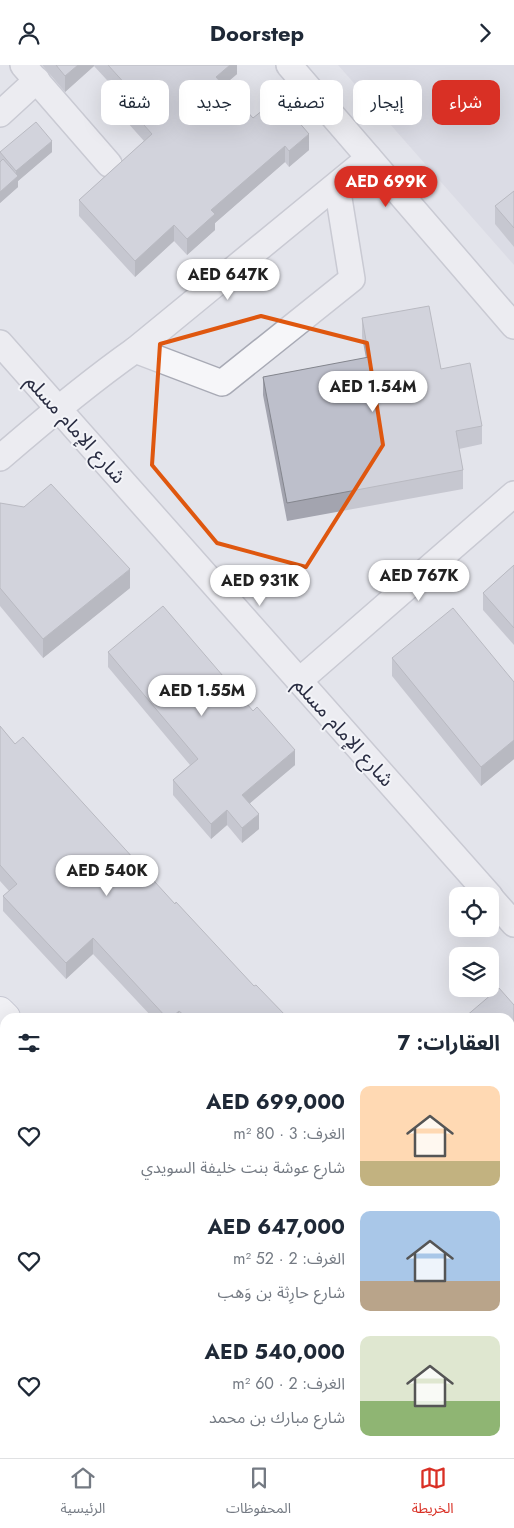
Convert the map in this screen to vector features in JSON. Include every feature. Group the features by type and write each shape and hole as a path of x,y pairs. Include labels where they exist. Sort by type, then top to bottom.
{"street":[{"path":"289,65 514,326"},
{"path":"0,114 30,73 109,164"},
{"path":"0,458 58,409 109,368 135,350 370,158"},
{"path":"135,350 222,383 352,279 337,186"},
{"name":"شارع الإمام مسلم","path":"0,343 482,887"},
{"path":"299,681 514,494"},
{"name":"شارع الإمام مسلم","path":"499,906 514,924"}],"highlighted area":[{"path":"261,316 367,343 383,445 306,567 217,543 152,465 160,344"}],"shaded area":[{"path":"338,65 514,65 514,265 391,125 422,125 422,80 353,80 353,82"}],"building":[{"path":"56,65 78,65 65,76"},
{"path":"108,65 230,65 216,77 219,80 179,80 179,125 250,125 250,115 253,118 260,112 260,125 301,125 309,134 289,151 285,146 211,210 215,214 187,239 174,225 135,261 79,200 152,134 144,125 169,125 169,80 122,80"},
{"path":"36,122 52,141 16,171 0,152"},
{"path":"3,159 18,176 0,192 0,162"},
{"path":"514,191 514,228 495,206"},
{"path":"429,306 441,369 470,363 482,426 456,431 463,470 287,503 263,377 369,357 362,318"},
{"path":"51,484 130,569 43,639 0,588 0,503 24,507"},
{"path":"514,565 514,628 483,593"},
{"path":"163,606 253,711 257,707 295,750 242,795 259,814 242,828 227,810 211,824 173,780 198,759 108,652"},
{"path":"453,608 514,682 514,740 481,767 392,658"},
{"path":"0,726 15,744 23,737 175,904 176,902 254,986 256,985 283,1013 181,1013 179,1011 177,1013 162,1013 93,938 66,963 3,896 17,884 0,865"},
{"path":"499,988 514,1005 514,1013 470,1013 488,997 499,997"}]}
